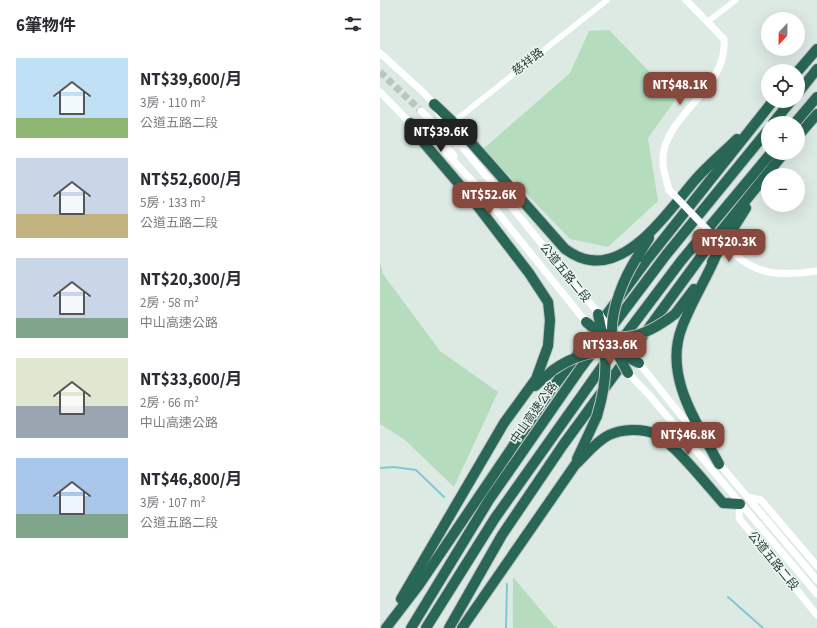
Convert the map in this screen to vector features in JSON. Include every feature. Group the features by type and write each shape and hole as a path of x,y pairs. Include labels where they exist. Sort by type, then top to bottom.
{"highway":[{"path":"804,64 817,49"},
{"path":"805,84 817,69"},
{"path":"802,116 817,97"},
{"path":"434,104 559,243 576,256 590,260 606,260 622,255 640,241 698,177 762,114"},
{"path":"385,628 419,585 551,390 646,261 767,108"},
{"path":"779,116 785,108"},
{"path":"805,128 817,114"},
{"path":"385,628 504,423 536,379 548,346 550,320 548,302 529,273 476,204 424,143 410,123"},
{"name":"中山高速公路","path":"411,628 489,500 580,369 666,255 761,139"},
{"path":"426,628 495,518 582,394 681,261 764,160"},
{"path":"449,628 502,535 536,483 704,251 779,160"},
{"path":"504,423 535,386 566,361 582,356 610,342 658,328 675,314 715,258 761,187"},
{"path":"575,465 597,416 606,379 610,342 618,298 628,272 658,222"},
{"path":"715,258 682,328 678,342 676,359 679,378 686,403 719,464"},
{"path":"598,314 610,342 628,373"},
{"path":"586,322 639,364"},
{"path":"462,628 575,465 594,445 610,435 624,431 640,431 654,434 668,443 723,503 744,500"}],"street":[{"name":"慈祥路","path":"451,123 607,0"},
{"path":"686,0 724,39 725,52 715,76 674,129 664,150 663,167 669,190 736,256 756,268 780,274 817,271"},
{"path":"707,22 736,0"},
{"name":"公道五路二段","path":"380,53 434,104 446,127 598,314"},
{"name":"公道五路二段","path":"380,92 410,123 432,137 475,184 586,322"},
{"path":"475,184 421,111 487,177"},
{"name":"公道五路二段","path":"610,342 639,364 659,386 719,464 744,500 817,594"},
{"name":"公道五路二段","path":"628,373 817,580"},
{"name":"公道五路二段","path":"744,500 761,500 817,566"},
{"name":"公道五路二段","path":"744,500 738,518 817,615"}],"green space":[{"path":"609,30 676,99 648,138 658,201 608,247 570,239 483,149 570,73 589,31"},
{"path":"380,262 383,274 440,351 498,392 454,487 405,440 380,424"},
{"path":"513,577 554,626 558,628 513,628"}],"waterway":[{"path":"380,468 394,467 416,470 444,497"},
{"path":"506,628 507,584"},
{"path":"728,597 763,628"}],"tunnel":[{"path":"380,72 421,111"}]}
